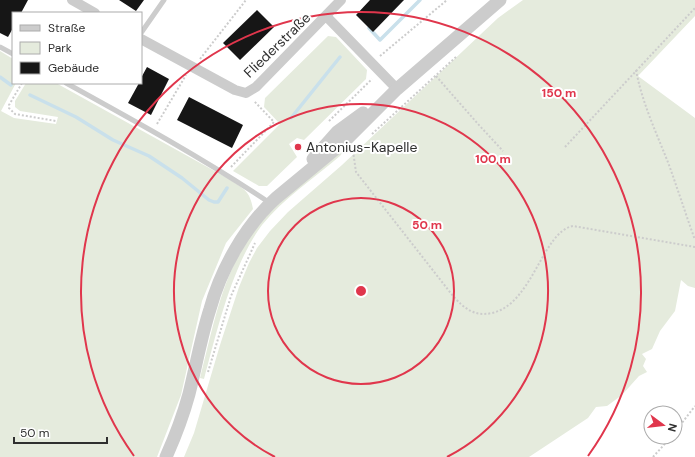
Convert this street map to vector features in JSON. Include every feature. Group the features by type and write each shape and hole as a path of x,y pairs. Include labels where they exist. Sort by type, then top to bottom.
{"street":[{"path":"72,0 92,12"},
{"name":"Fliederstraße","path":"246,93 256,87 342,0"},
{"path":"166,457 188,397 215,292 235,250 244,236 273,200 345,141 397,89 500,0"},
{"name":"Fliederstraße","path":"326,16 397,89"},
{"path":"142,40 235,90 246,93"}],"lane":[{"path":"142,32 164,0"},
{"path":"0,47 12,53"},
{"path":"68,84 273,200"}],"path":[{"path":"152,131 193,68 246,0"},
{"path":"372,63 447,0"},
{"path":"565,147 695,8"},
{"path":"636,70 638,82 659,143 695,240"},
{"path":"328,122 380,71"},
{"path":"371,135 436,76 503,151"},
{"path":"21,84 9,105 9,108 15,114 56,121"},
{"path":"226,174 274,122 246,93"},
{"path":"347,156 353,151 356,172 453,296 465,309 479,314 500,312 511,304 523,291 550,246 566,228 573,226 695,246"},
{"path":"208,374 231,296 256,242"},
{"path":"683,422 695,406"},
{"path":"653,457 664,445"}],"green space":[{"path":"523,0 695,0 695,16 638,76 695,118 695,288 688,286 681,280 675,311 660,331 652,349 642,354 646,359 643,366 647,372 639,376 622,395 607,406 596,407 588,418 529,457 184,457 194,433 239,287 257,248 270,231 288,212 342,165 498,18"},
{"path":"328,36 336,37 367,70 366,79 304,140 297,138 289,144 297,157 267,186 259,186 233,171 280,124 264,107 265,98"},
{"path":"0,51 12,58 12,84 15,84 1,111 14,118 56,124 58,117 20,111 15,107 15,101 25,84 58,84 229,179 246,191 252,203 253,209 226,243 202,301 181,395 157,457 0,457"},
{"path":"346,148 340,156 279,206 262,225 251,241 242,259 227,299 204,379 200,378 214,321 226,283 243,247 264,219 286,197"}],"building":[{"path":"0,0 28,0 22,12 12,12 12,30 8,37 0,33"},
{"path":"119,0 144,0 136,11"},
{"path":"370,0 404,0 373,32 356,15"},
{"path":"257,10 274,27 240,60 223,43"},
{"path":"147,67 169,79 151,115 128,103 138,84 142,84 142,76"},
{"path":"189,97 243,125 232,148 177,120"}],"waterway":[{"path":"369,28 380,40 420,0"},
{"path":"291,118 340,57"},
{"path":"0,77 11,85"},
{"path":"30,95 76,117 113,140 149,156 182,178 209,200 218,202 227,188"}],"place":[{"name":"Antonius-Kapelle","path":"298,147"}]}
